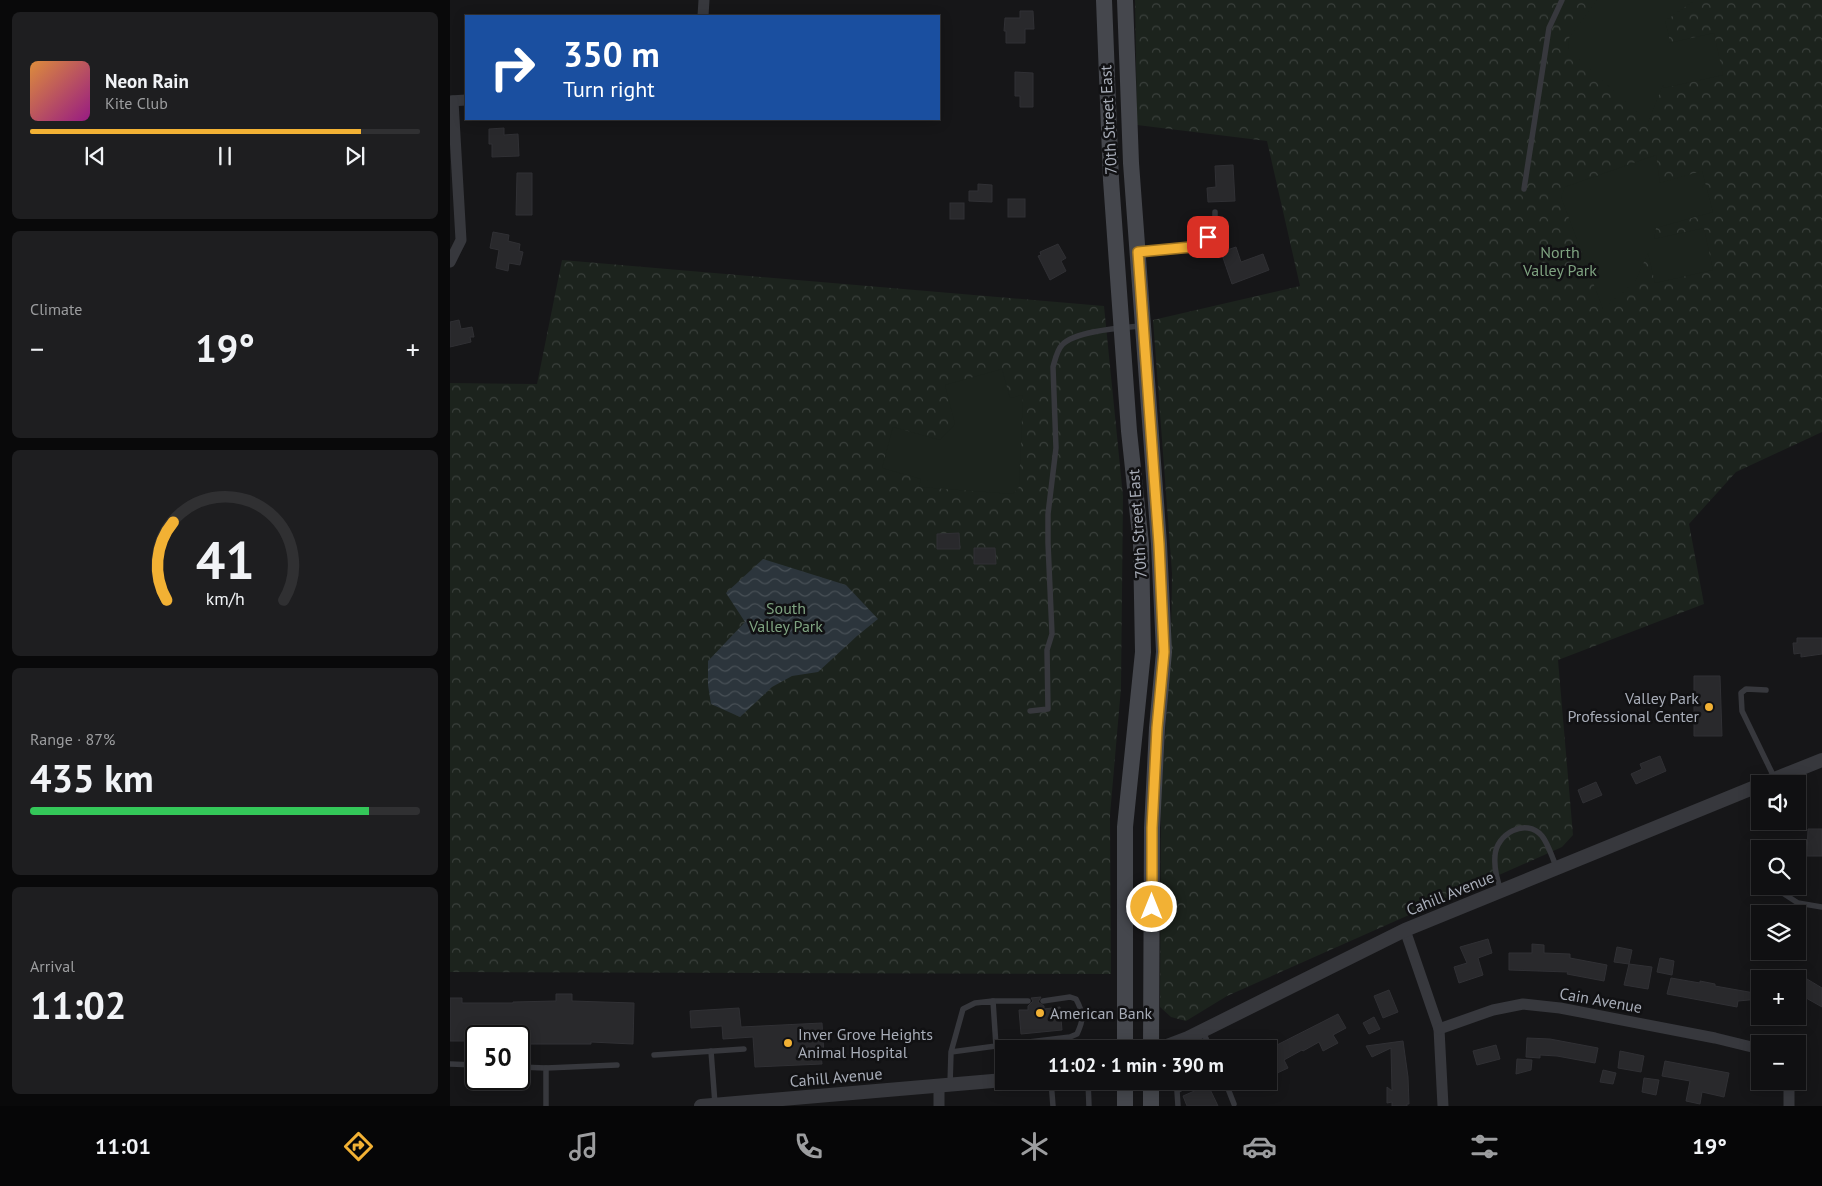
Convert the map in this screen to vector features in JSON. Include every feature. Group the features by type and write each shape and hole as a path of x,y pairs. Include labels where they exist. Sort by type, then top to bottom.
{"main road":[{"name":"70th Street East","path":"1104,0 1111,180 1129,431 1141,544 1143,652 1125,827 1125,1040"},
{"name":"70th Street East","path":"1125,0 1131,163 1159,544 1164,652 1157,728 1152,828 1151,1040"},
{"path":"1125,1090 1125,1106"},
{"path":"1151,1090 1151,1106"}],"street":[{"path":"703,15 704,0"},
{"path":"450,262 461,240 452,100 465,100"},
{"name":"Cahill Avenue","path":"1784,775 1822,760"},
{"name":"Cahill Avenue","path":"1180,1040 1405,930 1751,788"},
{"path":"1405,930 1439,1030 1443,1106"},
{"name":"Cain Avenue","path":"1439,1030 1493,1010 1524,1004 1560,1008 1751,1047"},
{"name":"Cahill Avenue","path":"708,1105 995,1081"},
{"path":"938,1106 944,1086"},
{"path":"1789,1090 1789,1106"}],"lane":[{"path":"1524,189 1549,28 1562,0"},
{"path":"1138,252 1202,246 1215,228 1215,212"},
{"path":"1030,711 1048,708 1047,650 1052,634 1048,514 1056,448 1054,367 1060,346 1068,340 1089,333 1143,326"},
{"path":"1764,775 1742,711 1741,693 1746,689 1766,690"},
{"path":"1501,891 1496,878 1494,856 1497,846 1504,836 1514,830 1524,827 1534,830 1542,837 1557,868"},
{"path":"1786,895 1798,903 1822,907"},
{"path":"1043,1001 1070,997 1076,999 1082,1010 1082,1023 1077,1034 1070,1037 1045,1040"},
{"path":"993,1001 996,1040"},
{"path":"944,1086 963,1009 975,1003 1028,1001"},
{"path":"1202,1030 1207,1040"},
{"path":"951,1052 995,1046"},
{"path":"654,1055 744,1049"},
{"path":"708,1105 711,1051"},
{"path":"450,1064 465,1065"},
{"path":"530,1067 618,1065"},
{"path":"546,1068 546,1106"},
{"path":"1052,1090 1053,1106"},
{"path":"1088,1090 1089,1106"},
{"path":"1178,1106 1177,1091 1179,1090"},
{"path":"1229,1090 1234,1104"}],"green space":[{"name":"North Valley Park","path":"1135,0 1822,0 1822,432 1736,472 1689,524 1704,604 1558,660 1573,835 1562,847 1227,996 1186,1021 1171,1017 1160,1007 1161,798 1171,641 1172,573 1153,320 1300,286 1267,141 1137,125"},
{"path":"1597,0 1695,0 1665,21 1669,43 1714,33 1723,75 1664,88 1663,85 1648,122 1568,49 1569,38"},
{"path":"1656,155 1660,183 1702,171 1713,212 1656,228 1654,239 1704,228 1713,270 1655,283 1648,253 1635,282 1603,309 1561,197 1565,187"},
{"name":"South Valley Park","path":"562,260 1104,306 1123,496 1121,688 1110,815 1111,974 450,972 450,383 537,384"},
{"path":"1002,369 1010,398 1023,395 1019,487 1013,494 919,487 921,479 882,468 893,427 940,440 955,424 945,385"}],"water":[{"path":"763,559 846,585 878,619 818,672 792,676 772,687 740,717 711,704 708,685 708,661 745,622 726,593"}],"building":[{"path":"1020,11 1033,11 1034,29 1025,29 1025,43 1006,43 1006,31 1004,31 1005,18 1020,18"},
{"path":"1015,72 1033,73 1033,107 1020,107 1020,96 1015,96"},
{"path":"504,128 504,135 518,134 519,156 492,157 492,144 489,144 489,129"},
{"path":"1233,165 1235,201 1208,202 1207,188 1216,187 1215,166"},
{"path":"517,173 532,173 532,215 516,215"},
{"path":"978,184 992,185 992,202 969,201 969,191 978,191"},
{"path":"1008,199 1025,199 1025,217 1008,217"},
{"path":"950,203 964,203 964,219 950,219"},
{"path":"493,232 509,235 508,241 520,244 519,251 523,252 520,265 509,263 508,271 496,268 499,250 490,248"},
{"path":"1058,244 1066,258 1061,261 1066,271 1050,280 1038,256 1041,255 1040,252"},
{"path":"1236,247 1241,262 1263,254 1269,270 1232,284 1221,252"},
{"path":"459,320 461,329 472,327 474,337 470,337 471,342 450,347 450,322"},
{"path":"959,533 960,549 937,549 937,534"},
{"path":"974,548 995,548 996,564 974,564"},
{"path":"1797,638 1822,638 1822,654 1801,657 1801,653 1794,654 1793,643 1797,643"},
{"name":"Valley Park Professional Center","path":"1694,676 1720,676 1722,736 1694,736"},
{"path":"1660,756 1666,771 1636,784 1631,774 1642,769 1640,764"},
{"path":"1596,782 1602,795 1583,803 1578,790"},
{"path":"1808,829 1822,829 1822,856 1807,856"},
{"path":"1488,939 1492,953 1478,958 1483,975 1459,983 1454,967 1467,963 1460,947"},
{"path":"1532,944 1544,945 1544,953 1570,954 1570,958 1607,965 1604,981 1567,974 1568,972 1509,970 1509,953 1532,953"},
{"path":"1617,947 1632,950 1629,964 1614,962"},
{"path":"1660,958 1674,961 1672,975 1657,972"},
{"path":"1629,964 1652,967 1648,989 1624,985"},
{"path":"1671,978 1700,983 1700,981 1715,984 1715,986 1751,992 1751,1000 1738,1001 1737,1007 1667,994"},
{"path":"1807,979 1822,988 1822,1007 1806,998"},
{"path":"1389,990 1398,1012 1383,1018 1374,996"},
{"path":"556,994 572,994 572,1001 634,1003 633,1044 591,1042 591,1044 530,1044 530,1025 465,1025 465,1041 450,1041 450,998 462,998 462,1003 556,1001"},
{"name":"American Bank","path":"1041,997 1038,1002 1044,1006 1044,1009 1060,1007 1062,1030 1021,1034 1019,1010 1028,1010 1028,1006 1033,1001 1031,998"},
{"name":"Inver Grove Heights Animal Hospital","path":"739,1008 741,1027 822,1023 824,1055 821,1055 822,1064 755,1067 753,1037 723,1039 722,1026 691,1028 690,1011"},
{"path":"1338,1014 1346,1028 1333,1035 1338,1043 1323,1051 1319,1042 1302,1050 1284,1060 1288,1068 1277,1073 1277,1045"},
{"path":"1374,1017 1380,1029 1369,1034 1363,1023"},
{"path":"1527,1038 1550,1039 1598,1048 1595,1063 1557,1056 1540,1055 1540,1058 1526,1057"},
{"path":"1403,1041 1408,1077 1409,1104 1407,1106 1392,1106 1392,1102 1387,1103 1387,1087 1392,1091 1391,1048 1372,1057 1366,1046"},
{"path":"1496,1045 1500,1059 1477,1065 1473,1051"},
{"path":"1620,1051 1644,1056 1641,1072 1618,1068"},
{"path":"1517,1059 1532,1060 1531,1070 1516,1074"},
{"path":"1665,1061 1729,1073 1724,1097 1702,1092 1700,1104 1686,1101 1690,1081 1662,1076"},
{"path":"1603,1070 1616,1073 1613,1084 1600,1082"},
{"path":"1644,1078 1659,1080 1656,1095 1642,1092"},
{"path":"1197,1090 1210,1090 1218,1106 1187,1106 1183,1096"}],"place":[{"name":"Valley Park Professional Center","path":"1709,707"},
{"name":"American Bank","path":"1040,1013"},
{"name":"Inver Grove Heights Animal Hospital","path":"788,1043"}],"route":[{"path":"1152,907 1152,828 1157,728 1164,652 1159,544 1138,252 1202,246 1208,237"}]}
